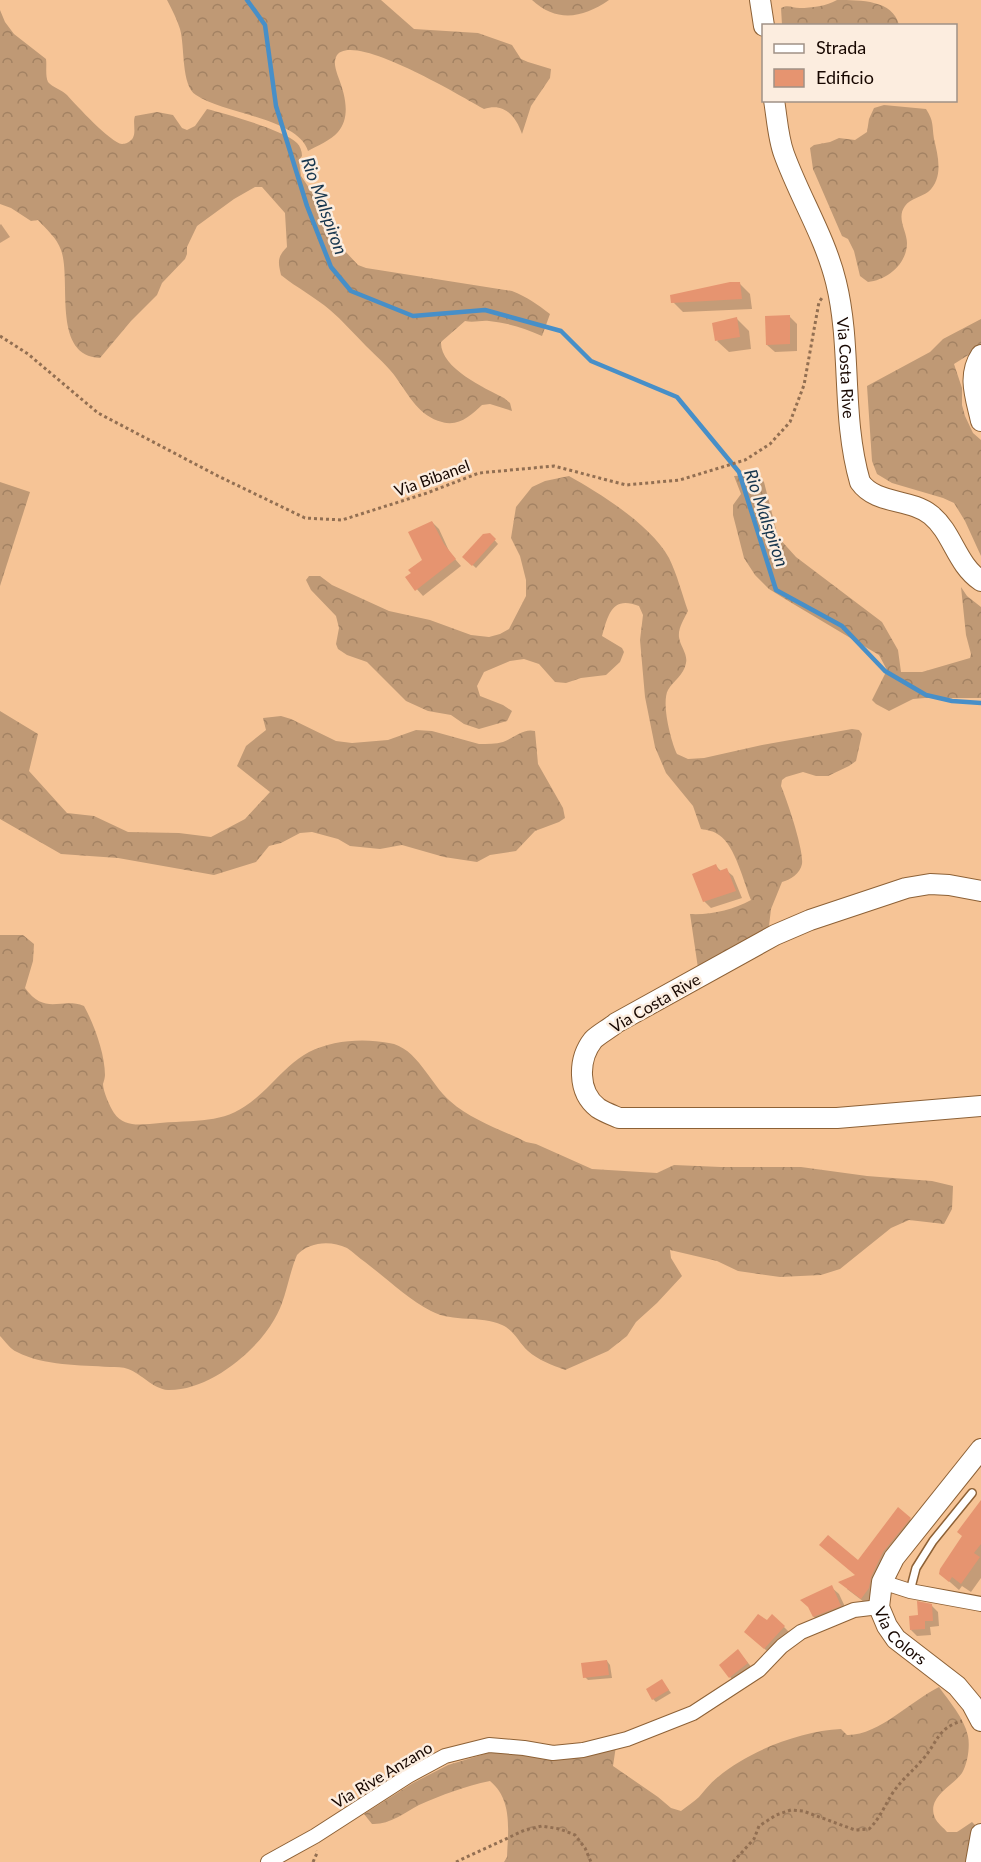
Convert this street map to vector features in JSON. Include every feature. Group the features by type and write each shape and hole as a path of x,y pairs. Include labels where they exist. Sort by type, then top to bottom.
{"street":[{"path":"760,0 764,24"},
{"name":"Via Costa Rive","path":"774,102 784,153 824,243 836,280 844,324 847,404 860,482 866,490 875,495 920,508 929,514 943,526 964,566 981,581"},
{"path":"981,355 976,362 972,383 981,421"},
{"name":"Via Costa Rive","path":"981,891 930,884 906,888 810,920 776,934 609,1029 594,1040 584,1056 581,1075 585,1090 597,1108 619,1118 837,1118 981,1106"},
{"name":"Via Colors","path":"979,1717 972,1704 957,1686 896,1639 887,1626 879,1607 882,1582 894,1558 981,1449"},
{"path":"882,1582 910,1591 981,1604"},
{"name":"Via Rive Anzano","path":"268,1862 315,1836 408,1776 446,1756 469,1749 499,1745 553,1753 583,1750 627,1738 693,1713 759,1670 782,1646 801,1632 854,1610 879,1607"},
{"path":"976,1862 981,1834"}],"lane":[{"path":"910,1591 916,1568 933,1541 972,1493"}],"path":[{"name":"Via Bibanel","path":"0,336 28,354 98,413 218,476 305,518 342,520 427,493 479,473 554,466 626,485 680,480 739,462 770,444 790,423 804,385 819,302 836,280"},
{"path":"733,1862 754,1839 759,1826 776,1815 791,1810 803,1811 855,1830 869,1829 880,1818 891,1795 904,1777 924,1759 939,1735 951,1724 979,1717"},
{"path":"456,1862 525,1830 542,1826 560,1829 575,1835 585,1848 591,1862"}],"green space":[{"path":"167,0 381,0 414,29 478,33 512,45 521,59 551,69 550,78 531,106 522,134 513,116 503,109 491,107 484,109 408,68 362,51 345,50 336,57 335,63 345,99 346,113 342,126 335,135 308,151 301,140 290,131 208,102 191,90 186,75 182,36"},
{"path":"532,0 609,0 590,11 560,15 541,7"},
{"path":"837,0 875,3 890,11 899,24 782,24 781,8 783,7 800,8 829,4"},
{"path":"0,10 14,34 46,59 48,82 67,95 94,123 117,142 125,144 132,139 135,116 157,112 173,115 182,128 187,130 195,126 207,109 268,128 290,138 299,146 302,154 299,160 301,176 324,210 344,250 358,265 512,291 532,301 550,314 542,336 503,323 465,321 441,342 443,351 455,369 475,383 504,398 510,403 512,411 490,404 482,405 464,419 448,423 434,419 421,411 390,370 339,319 324,305 281,275 279,260 287,247 285,213 262,187 255,187 234,199 197,226 187,247 185,259 162,283 157,295 131,321 100,358 85,354 75,344 69,331 64,263 59,246 38,220 31,221 0,204"},
{"path":"884,105 926,109 932,124 938,174 928,192 905,206 902,215 907,238 904,258 889,274 868,282 860,276 854,251 848,239 842,236 813,169 810,148 839,138 855,140 867,132 874,108"},
{"path":"981,319 981,347 954,364 962,388 962,405 965,416 973,433 981,440 981,556 954,503 892,483 877,474 872,461 867,386 930,352 943,339"},
{"path":"751,475 764,482 778,537 796,557 882,622 898,650 901,672 922,672 970,658 961,587 967,596 981,607 981,698 913,699 889,711 876,704 872,700 887,670 879,655 769,589 755,575 744,558 733,515 733,505 741,494 734,476"},
{"path":"569,476 610,501 638,522 669,558 688,611 679,634 686,663 666,696 668,722 677,754 688,759 704,758 852,729 859,730 862,734 856,761 849,766 828,776 816,776 803,772 782,780 781,786 791,813 802,857 801,868 794,876 782,882 771,909 769,926 766,929 698,968 690,914 722,911 751,900 730,847 717,834 701,829 693,806 666,773 655,747 645,697 640,640 643,615 639,606 623,603 617,605 609,614 602,636 622,648 624,652 620,662 606,675 581,678 566,683 555,682 539,664 524,659 510,661 484,672 477,686 480,696 512,711 507,721 479,729 464,724 451,715 428,711 406,701 367,662 338,649 336,644 339,628 336,616 311,590 306,580 309,576 320,576 332,585 389,611 430,620 471,635 489,637 500,634 509,629 526,596 526,580 520,556 511,538 516,507 532,487 545,481"},
{"path":"0,482 30,492 0,586"},
{"path":"0,711 38,734 29,771 67,813 94,816 128,832 179,833 211,837 245,819 270,792 237,766 246,746 266,730 263,718 281,716 336,741 352,743 388,740 416,730 432,731 479,744 491,744 503,742 526,731 535,731 538,764 563,808 565,818 535,831 516,851 490,855 477,862 444,857 402,845 380,849 350,846 338,839 312,832 300,833 281,843 269,846 256,862 214,875 118,858 61,854 0,819"},
{"path":"0,935 23,935 34,944 33,961 25,988 32,996 46,1004 68,1003 84,1006 101,1049 105,1067 103,1087 107,1099 118,1118 129,1123 148,1124 208,1120 220,1117 244,1107 294,1062 309,1052 338,1043 359,1040 379,1041 408,1051 443,1094 467,1114 526,1142 536,1144 592,1169 657,1173 674,1165 801,1167 867,1176 932,1181 953,1186 952,1209 944,1224 909,1220 891,1228 840,1269 821,1275 780,1277 738,1271 717,1261 670,1250 671,1258 682,1276 636,1322 627,1336 608,1351 565,1370 532,1354 510,1330 502,1325 485,1320 449,1317 431,1311 347,1248 327,1243 307,1247 297,1255 278,1313 266,1333 229,1368 199,1384 183,1389 168,1390 157,1387 133,1371 124,1368 62,1364 28,1357 14,1351 0,1336"},
{"path":"939,1687 963,1723 968,1736 969,1749 962,1773 937,1798 933,1811 936,1820 947,1832 957,1832 972,1822 975,1825 975,1844 971,1862 504,1862 507,1857 508,1816 502,1797 490,1781 436,1798 384,1823 372,1824 364,1814 413,1783 448,1765 488,1753 509,1752 569,1759 582,1753 616,1746 613,1766 671,1808 681,1811 697,1799 718,1777 760,1751 809,1734 841,1729 847,1735 871,1730"}],"building":[{"path":"730,282 740,282 742,299 671,303 670,295"},
{"path":"790,315 790,344 766,345 765,316"},
{"path":"737,317 740,337 715,341 712,323"},
{"path":"432,521 444,544 456,559 415,591 405,577 411,573 408,570 422,560 408,532"},
{"path":"490,533 496,539 472,566 462,557 483,534"},
{"path":"716,864 719,871 727,868 736,891 703,902 692,874"},
{"path":"981,1500 981,1544 974,1553 980,1557 961,1584 952,1577 949,1582 939,1574 940,1569 962,1536 957,1532"},
{"path":"898,1507 911,1518 883,1552 871,1577 869,1588 861,1599 838,1582 855,1575 819,1545 828,1535 858,1560"},
{"path":"832,1585 841,1606 813,1617 808,1607 800,1600"},
{"path":"917,1601 932,1604 933,1621 925,1621 925,1629 910,1630 909,1616 918,1615"},
{"path":"758,1614 767,1620 772,1614 785,1626 764,1649 744,1632"},
{"path":"738,1649 748,1663 729,1678 719,1665"},
{"path":"607,1660 609,1675 583,1678 581,1663"},
{"path":"662,1679 669,1690 652,1700 646,1689"}],"waterway":[{"name":"Rio Malspiron","path":"247,0 265,25 276,106 307,206 331,267 351,291 413,316 485,310 561,331 591,361 677,397 739,472 776,590 842,626 885,671 926,695 952,701 981,703"}]}
